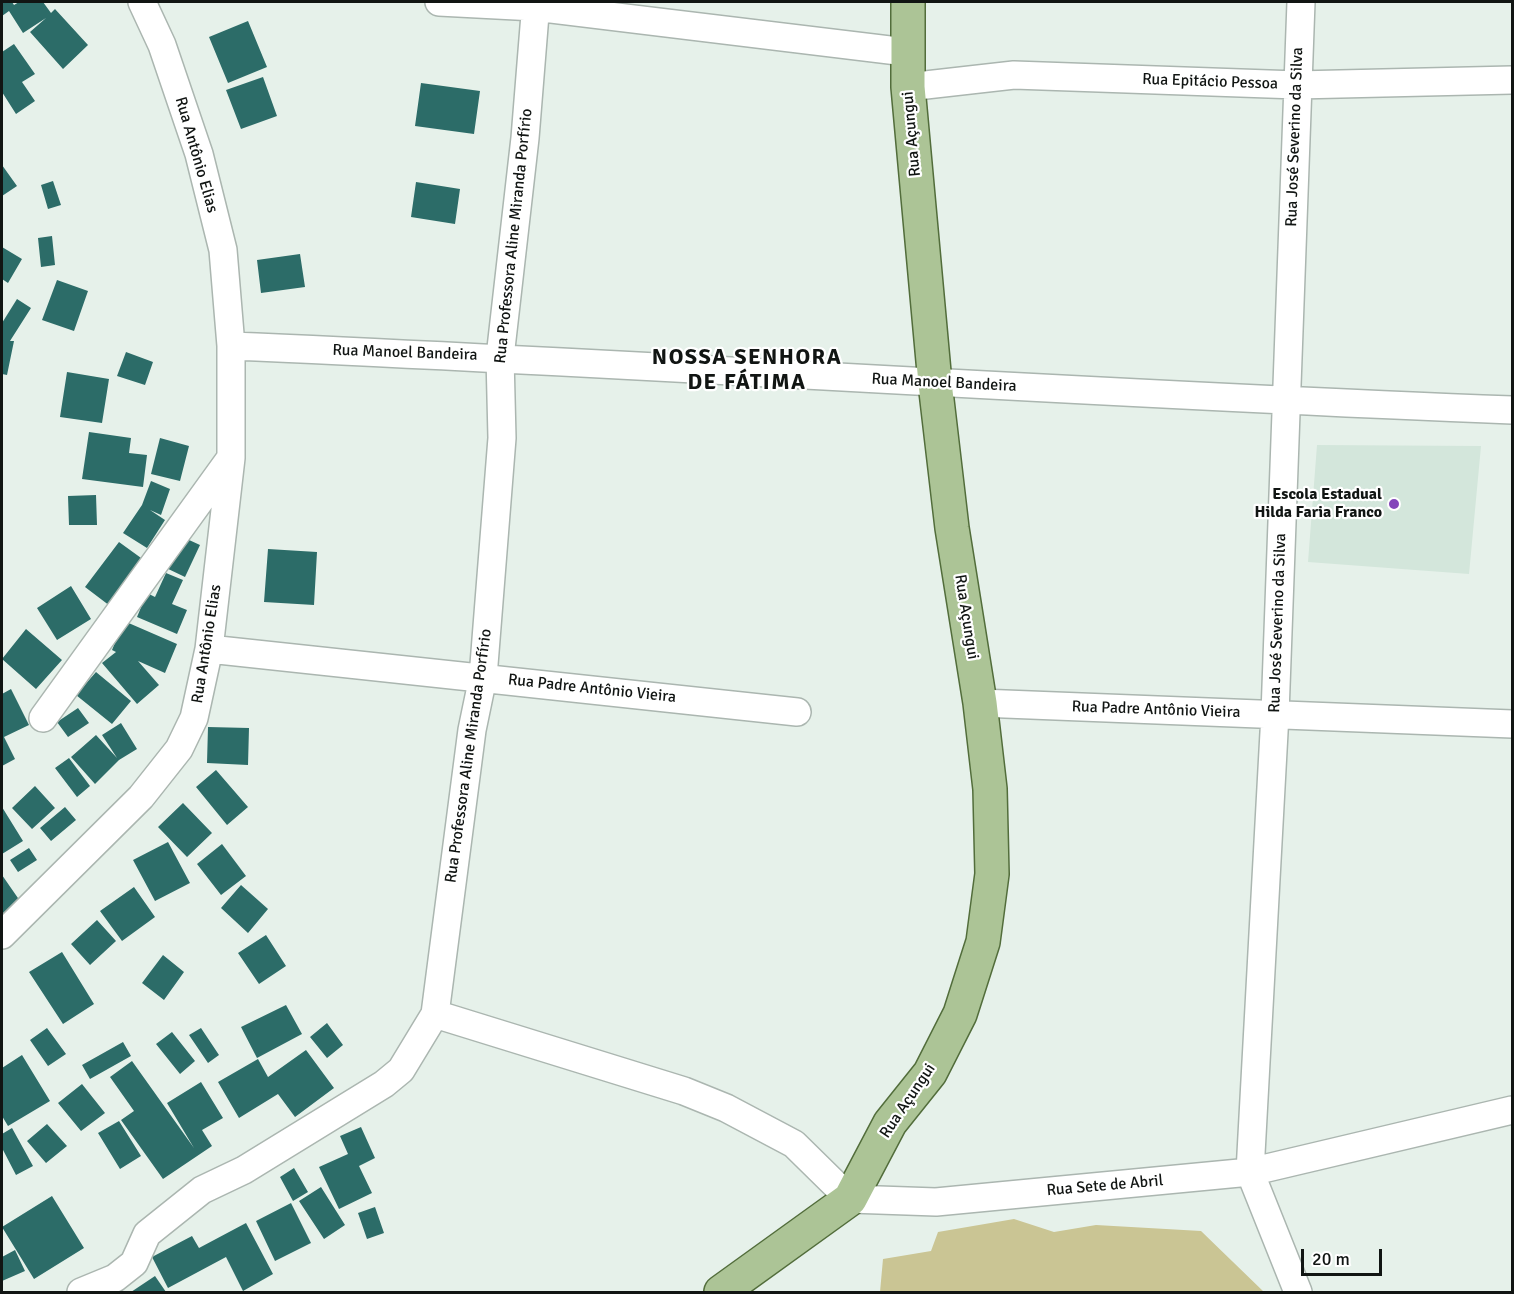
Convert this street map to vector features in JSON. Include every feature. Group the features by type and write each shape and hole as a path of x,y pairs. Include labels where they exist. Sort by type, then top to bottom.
{"main road":[{"name":"Rua Açungui","path":"849,1199 890,1123 930,1073 960,1014 983,942 992,874 990,789 980,703 952,528 935,383 908,87 906,52 908,2"},
{"path":"721,1293 849,1199"}],"street":[{"name":"Rua Antônio Elias","path":"2,935 141,797 179,749 194,718 209,649 231,458 231,346 223,250 199,154 162,45 142,2"},
{"path":"439,2 536,4 906,52"},
{"name":"Rua José Severino da Silva","path":"1250,1172 1275,714 1301,2"},
{"name":"Rua Professora Aline Miranda Porfírio","path":"81,1293 115,1278 134,1263 147,1234 202,1190 244,1170 384,1084 401,1070 435,1014 472,730 483,677 502,438 500,357 525,138 536,4"},
{"name":"Rua Epitácio Pessoa","path":"908,87 1014,75 1297,85 1512,80"},
{"name":"Rua Manoel Bandeira","path":"231,346 500,357 1286,402 1512,410"},
{"path":"43,718 231,458"},
{"name":"Rua Padre Antônio Vieira","path":"209,649 797,712"},
{"name":"Rua Padre Antônio Vieira","path":"980,703 1512,724"},
{"path":"435,1014 684,1091 726,1108 794,1144 849,1199"},
{"name":"Rua Sete de Abril","path":"849,1199 936,1202 1250,1172 1512,1110"},
{"path":"1250,1172 1298,1293"}],"shaded area":[{"name":"Escola Estadual Hilda Faria Franco","path":"1317,445 1481,446 1469,574 1308,562"},
{"path":"1014,1219 1054,1232 1096,1225 1201,1231 1264,1292 880,1292 883,1259 931,1251 938,1232"}],"building":[{"path":"2,2 12,2 14,5 19,2 43,2 51,13 55,9 88,45 63,69 30,32 46,18 23,33 9,11 2,16"},
{"path":"248,21 267,67 228,83 209,37"},
{"path":"14,44 35,74 22,82 35,101 16,114 2,92 2,52"},
{"path":"263,77 277,116 241,129 226,90"},
{"path":"421,83 480,91 474,134 415,126"},
{"path":"2,165 17,186 2,196"},
{"path":"53,181 61,205 48,209 41,185"},
{"path":"416,182 460,189 455,224 411,217"},
{"path":"52,236 55,265 41,267 38,238"},
{"path":"2,247 22,259 8,283 2,279"},
{"path":"300,254 305,287 261,293 257,260"},
{"path":"57,280 88,291 74,331 42,320"},
{"path":"17,299 31,308 10,341 14,341 7,375 2,374 2,323"},
{"path":"126,352 153,362 145,385 117,376"},
{"path":"67,372 109,379 102,423 60,417"},
{"path":"89,432 131,438 129,453 147,455 143,487 82,479"},
{"path":"160,438 189,446 180,481 151,474"},
{"path":"151,481 170,489 161,515 150,510 165,520 147,548 123,533 142,505"},
{"path":"96,495 97,525 69,525 68,496"},
{"path":"176,534 200,545 185,577 162,566"},
{"path":"119,542 148,563 114,609 85,587"},
{"path":"268,549 317,552 314,605 264,602"},
{"path":"166,573 183,580 172,604 187,610 177,634 137,617 147,593 155,597"},
{"path":"71,586 91,619 57,640 37,608"},
{"path":"124,621 177,644 165,673 138,661 159,685 137,704 102,663 116,652 112,650"},
{"path":"26,629 62,660 36,689 2,659"},
{"path":"96,672 131,701 112,724 76,695"},
{"path":"11,689 29,725 4,737 15,759 2,766 2,694"},
{"path":"78,708 89,723 68,737 57,722"},
{"path":"121,723 137,749 119,760 95,784 71,757 96,735 117,758 102,735"},
{"path":"208,727 249,728 248,765 207,763"},
{"path":"69,758 90,786 77,797 55,768"},
{"path":"216,770 248,807 227,825 196,787"},
{"path":"35,786 55,808 32,829 12,808"},
{"path":"183,803 212,833 187,857 158,827"},
{"path":"2,807 23,841 2,854"},
{"path":"65,807 76,820 51,841 40,828"},
{"path":"168,842 190,883 155,901 133,860"},
{"path":"222,844 246,876 221,895 197,864"},
{"path":"29,848 37,860 18,872 10,860"},
{"path":"2,875 20,901 2,915"},
{"path":"241,885 268,909 248,933 221,908"},
{"path":"134,887 155,917 122,941 100,911"},
{"path":"97,920 116,941 90,965 71,944"},
{"path":"266,935 286,966 259,984 238,953"},
{"path":"62,952 94,1004 63,1024 29,972"},
{"path":"163,955 184,972 164,1000 142,983"},
{"path":"286,1005 302,1034 257,1058 241,1027"},
{"path":"327,1023 343,1045 327,1058 310,1037"},
{"path":"47,1028 66,1054 48,1066 30,1040"},
{"path":"201,1028 219,1055 208,1063 189,1035"},
{"path":"172,1032 195,1061 180,1074 156,1044"},
{"path":"123,1042 131,1056 90,1079 82,1065"},
{"path":"306,1050 334,1088 295,1117 278,1094 239,1118 218,1082 258,1059 268,1077"},
{"path":"22,1055 50,1101 8,1126 2,1116 2,1068"},
{"path":"132,1061 194,1148 167,1103 201,1082 223,1118 202,1130 212,1146 163,1179 121,1120 134,1111 110,1077"},
{"path":"82,1084 105,1113 81,1131 58,1103"},
{"path":"119,1121 141,1156 120,1169 98,1133"},
{"path":"47,1124 67,1146 46,1163 27,1141"},
{"path":"361,1127 375,1158 359,1166 372,1193 339,1209 319,1167 348,1154 340,1136"},
{"path":"12,1128 33,1166 16,1175 2,1148 2,1134"},
{"path":"294,1168 308,1192 293,1201 280,1177"},
{"path":"321,1187 345,1225 324,1239 299,1201"},
{"path":"52,1196 84,1248 34,1279 2,1227"},
{"path":"291,1203 311,1243 275,1261 256,1221"},
{"path":"375,1207 384,1233 367,1239 358,1213"},
{"path":"246,1223 273,1274 243,1291 226,1257 168,1288 152,1257 192,1236 199,1248"},
{"path":"15,1250 25,1271 2,1281 2,1257"},
{"path":"155,1276 166,1292 131,1292"}],"place":[{"name":"Escola Estadual Hilda Faria Franco","path":"1394,504"}],"district":[{"name":"NOSSA SENHORA DE FÁTIMA","path":"747,370"}]}
